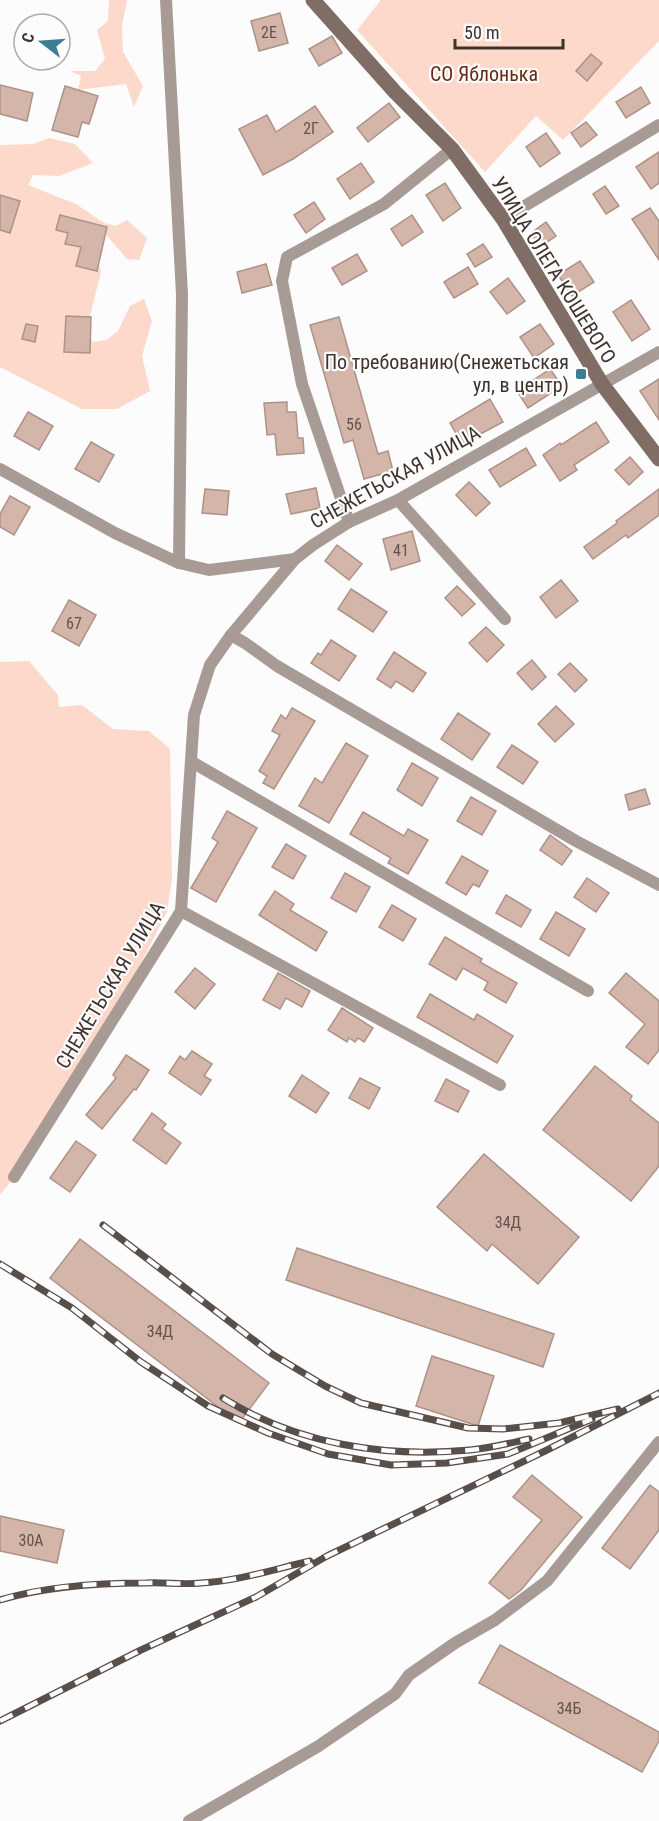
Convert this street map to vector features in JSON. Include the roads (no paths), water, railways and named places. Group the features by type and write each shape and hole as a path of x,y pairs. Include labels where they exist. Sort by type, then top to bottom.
{"street":[{"path":"166,0 182,294 179,563"},
{"name":"УЛИЦА ОЛЕГА КОШЕВОГО","path":"313,0 395,92 452,149 503,219 602,384 659,459"},
{"path":"503,219 659,125"},
{"path":"349,522 302,384 282,280 287,257 384,204 452,149"},
{"name":"СНЕЖЕТЬСКАЯ УЛИЦА","path":"14,1177 181,911 194,715 210,666 231,635 295,559 349,522 398,500 659,352"},
{"path":"0,469 115,533 179,563 209,570 295,559"},
{"path":"398,500 505,619"},
{"path":"231,635 277,666 555,829 659,885"},
{"path":"192,762 588,991"},
{"path":"181,911 500,1086"},
{"path":"189,1821 317,1747 395,1694 409,1675 455,1643 495,1620 547,1581 659,1442"}],"railway":[{"path":"103,1225 272,1354 325,1386 361,1403 468,1428 503,1429 559,1423 618,1409"},
{"path":"0,1264 72,1308 141,1362 208,1406 268,1433 328,1454 391,1465 447,1463 508,1454 592,1419"},
{"path":"0,1721 141,1650 256,1597 327,1556 545,1451 659,1393"},
{"path":"223,1398 281,1427 311,1437 374,1449 406,1452 470,1450 529,1439"},
{"path":"0,1600 54,1588 215,1582 310,1561"}],"place":[{"name":"По требованию(Снежетьская ул, в центр)","path":"581,374"}],"park label":[{"name":"СО Яблонька","path":"484,74"}]}
